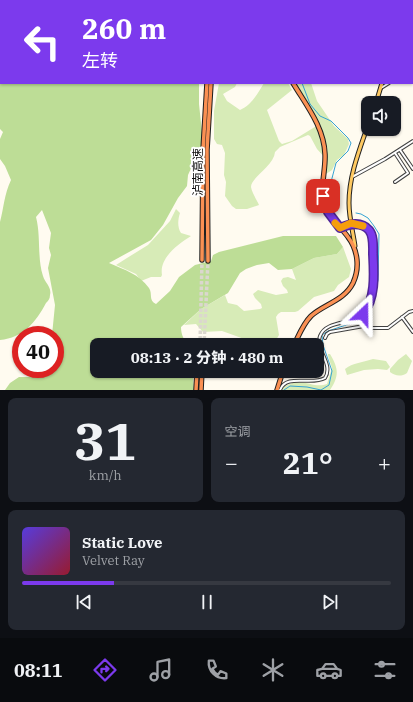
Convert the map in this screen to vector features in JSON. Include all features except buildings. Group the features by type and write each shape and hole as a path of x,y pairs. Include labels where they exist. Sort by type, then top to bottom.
{"highway":[{"name":"泸南高速","path":"202,260 203,150 207,84"},
{"name":"泸南高速","path":"208,260 207,150 211,84"},
{"path":"294,84 313,115 320,132 325,152 323,188 324,201 329,214 351,241 356,253 357,265 356,274 349,289 338,300 309,318 297,338"},
{"path":"196,390 197,378"},
{"path":"201,390 202,378"},
{"path":"277,390 281,378"}],"main road":[{"path":"378,96 382,84"},
{"path":"356,253 349,202 352,177 365,136"},
{"path":"340,228 351,223"}],"street":[{"path":"381,88 387,84"},
{"path":"352,177 413,141"},
{"path":"400,150 413,169"},
{"path":"395,153 408,173 396,182"},
{"path":"280,390 284,384 290,381 316,381 322,380 326,377 328,368 320,339 323,332 362,315 367,309 372,291 374,274 372,235 365,227 351,223"},
{"path":"325,338 334,328 364,326 368,328 388,328 394,325 402,317 413,311"},
{"path":"402,317 413,332"}],"green space":[{"path":"0,84 199,84 199,104 203,142 188,175 187,186 178,198 163,225 151,240 109,263 141,279 149,288 151,292 151,299 156,304 170,291 179,277 195,265 211,261 213,255 219,252 283,236 336,236 343,247 337,254 314,258 292,269 278,270 269,263 246,269 240,273 228,293 201,309 181,327 184,338 90,338 90,378 193,378 194,390 5,390 10,383 18,378 64,378 64,326 53,326 55,305 48,268 51,255 49,248 51,233 42,210 36,217 39,254 41,269 50,290 50,298 38,317 30,326 12,326 12,337 0,340 0,222 5,196 11,180 0,159 0,139 3,132 0,129"},
{"path":"219,84 236,84 235,87 223,94 227,101 240,110 248,106 263,84 289,84 292,90 267,110 279,141 282,144 292,141 318,125 295,84 311,84 317,101 334,126 348,139 349,144 344,155 337,160 332,170 326,174 326,159 317,149 310,136 308,135 280,147 275,152 271,162 252,183 251,187 253,194 259,205 247,209 236,209 225,196 225,153 222,145 217,144 214,139 214,111"},
{"path":"176,209 180,213 178,223 181,233 191,236 175,247 166,257 163,263 161,277 151,277 141,281 136,274 116,265 148,245 170,221"},
{"path":"343,247 351,269 349,277 338,285 334,291 314,297 298,311 281,312 278,314 276,317 279,335 277,338 242,338 222,331 203,332 196,324 184,325 201,309 225,295 228,303 237,305 244,311 260,309 262,308 261,304 253,294 258,290 276,295 288,293 281,281 283,278 288,277 296,280 292,269 314,258 337,254"},
{"path":"328,354 330,354 333,359 337,372 335,381 330,390 280,390 287,385 300,382 316,385 327,384 332,368"},
{"path":"406,354 412,361 407,373 398,376 390,372 390,369 398,360"},
{"path":"373,359 386,361 390,367 387,370 364,370 347,375 345,369 348,367"}],"waterway":[{"path":"302,84 310,104 320,116 331,121 351,143 348,151 336,163 331,182 328,187 330,204"},
{"path":"284,390 290,386 321,390 329,385 332,371 323,345 322,335 328,331 364,319 371,309 378,280 379,234 368,218 356,213"}],"tunnel":[{"path":"200,338 202,260"},
{"path":"204,338 208,261"}],"slow traffic":[{"path":"335,223 340,228 351,223 363,226"}],"route":[{"path":"323,196 324,204 328,212 340,228 351,223 358,224 369,230 371,234 374,279 369,303 363,314"}]}
